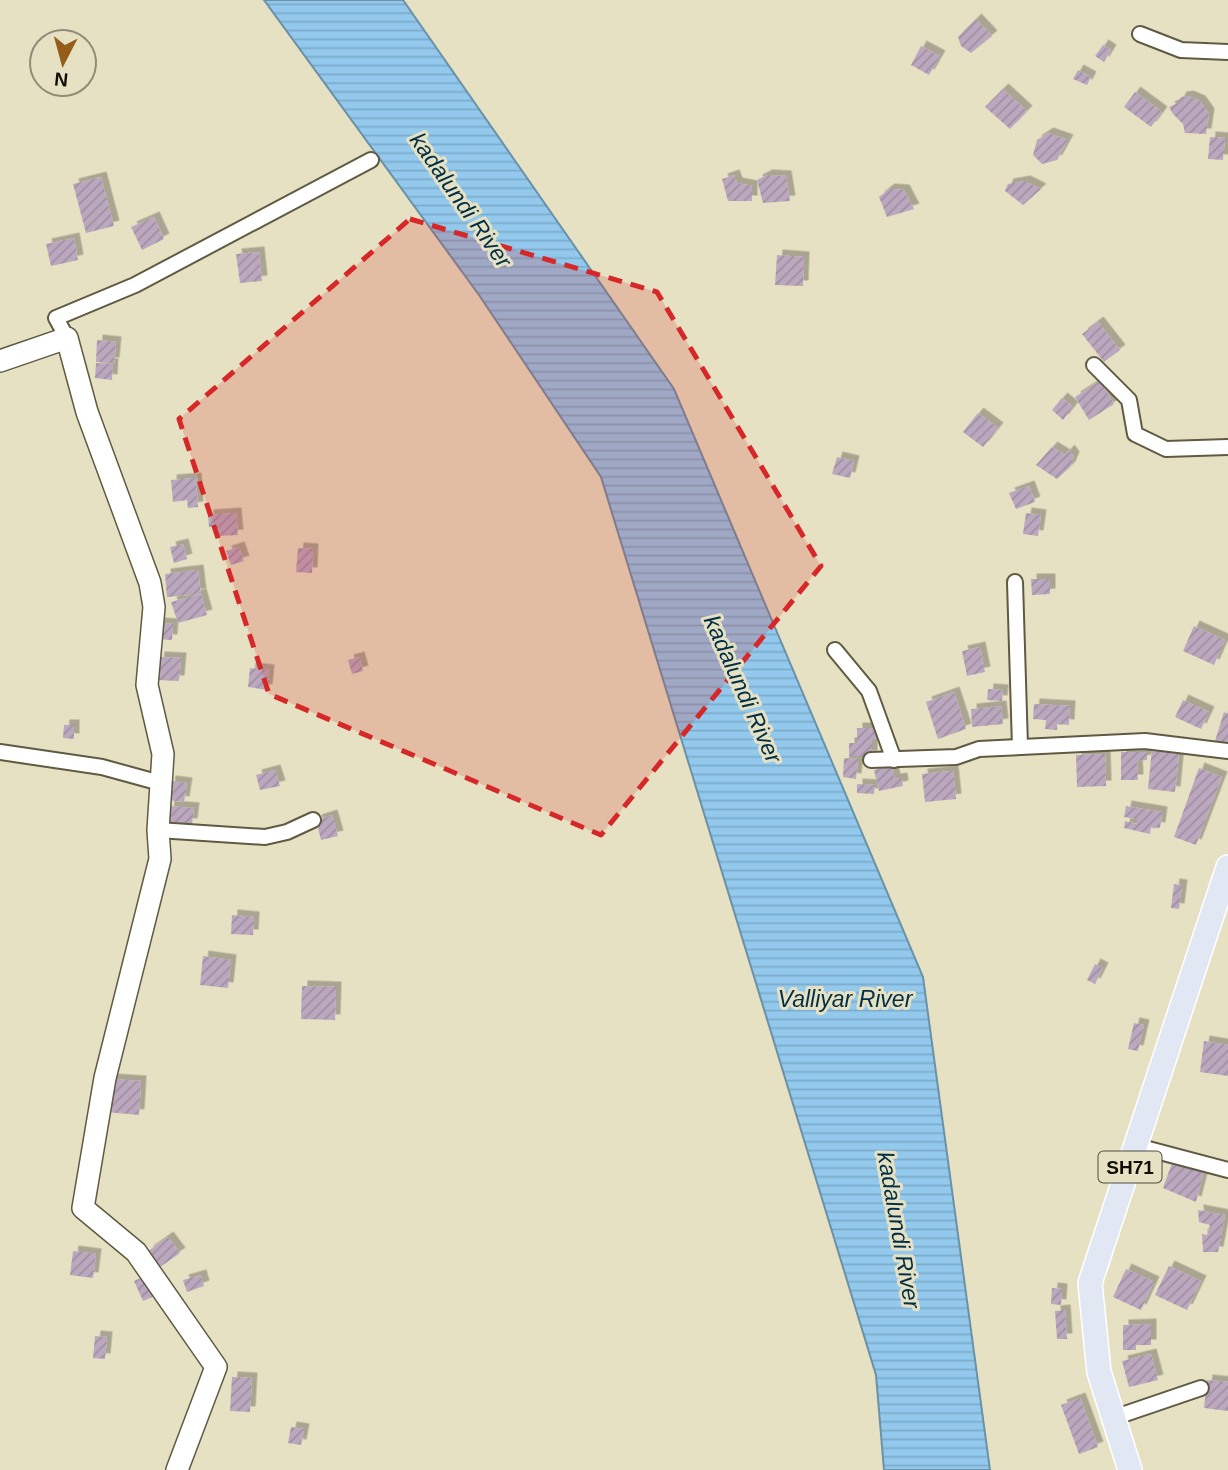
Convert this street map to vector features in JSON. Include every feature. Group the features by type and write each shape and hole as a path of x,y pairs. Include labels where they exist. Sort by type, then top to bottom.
{"main road":[{"path":"0,361 67,338 87,412 150,583 154,607 147,685 163,754 164,784 158,830 160,859 105,1078 83,1208 136,1252 216,1367 177,1470"},
{"name":"SH71","path":"1130,1470 1099,1372 1090,1283 1228,867"}],"street":[{"path":"1140,34 1181,50 1228,52"},
{"path":"67,338 56,317 135,285 371,160"},
{"path":"1094,365 1129,400 1135,434 1166,449 1228,447"},
{"path":"1015,583 1020,747"},
{"path":"835,650 869,691 894,760"},
{"path":"871,760 956,757 979,749 1145,741 1228,751"},
{"path":"0,752 102,768 164,784"},
{"path":"158,830 265,837 287,832 313,820"},
{"path":"1137,1146 1228,1170"},
{"path":"1113,1418 1201,1388"}],"highlighted area":[{"path":"410,219 657,292 821,566 601,835 269,694 179,419"}],"water":[{"name":"Valliyar River","path":"264,0 403,0 674,389 923,977 990,1470 884,1470 876,1375 601,477 479,295"}],"building":[{"path":"976,19 992,36 971,53 961,46 958,37"},
{"path":"1103,45 1111,50 1104,62 1095,56"},
{"path":"921,46 940,56 929,75 911,65"},
{"path":"1078,70 1091,77 1087,85 1073,79"},
{"path":"1003,89 1027,111 1010,129 985,107"},
{"path":"1135,92 1162,112 1151,127 1124,107"},
{"path":"1188,96 1200,101 1209,114 1206,134 1185,133 1183,124 1169,107 1178,103 1181,97"},
{"path":"1048,133 1068,140 1057,160 1042,164 1033,155 1037,140"},
{"path":"1210,137 1225,138 1223,160 1208,159"},
{"path":"734,175 737,183 752,186 752,201 728,201 722,179"},
{"path":"767,175 786,176 790,201 763,203 757,180"},
{"path":"101,177 114,226 86,233 73,184"},
{"path":"1025,181 1041,189 1023,205 1005,191 1008,184"},
{"path":"889,189 904,190 914,209 887,217 879,197"},
{"path":"154,217 164,239 142,250 131,227"},
{"path":"74,238 78,260 51,266 46,244"},
{"path":"259,252 262,281 240,283 236,254"},
{"path":"777,255 804,257 803,286 775,285"},
{"path":"1098,322 1120,350 1104,362 1082,334"},
{"path":"97,340 116,342 114,363 96,362"},
{"path":"96,363 113,364 112,380 95,378"},
{"path":"1100,381 1114,404 1089,420 1075,397"},
{"path":"1062,398 1073,407 1063,420 1052,410"},
{"path":"978,413 998,428 983,447 963,432"},
{"path":"1052,447 1065,455 1069,450 1074,457 1070,467 1057,479 1036,465"},
{"path":"837,457 854,461 850,478 832,474"},
{"path":"196,478 198,507 188,508 187,500 173,502 171,480"},
{"path":"1029,486 1035,502 1016,509 1009,493"},
{"path":"236,513 238,535 218,536 217,527 209,527 208,515"},
{"path":"1026,513 1041,515 1038,536 1023,534"},
{"path":"183,544 187,559 174,563 170,547"},
{"path":"239,547 244,561 231,565 226,551"},
{"path":"298,548 313,549 312,573 296,572"},
{"path":"198,570 201,594 167,597 165,574"},
{"path":"1031,579 1050,579 1050,594 1032,595"},
{"path":"201,594 207,615 178,623 171,602"},
{"path":"158,623 173,624 172,640 157,639"},
{"path":"1194,626 1225,640 1214,665 1183,651"},
{"path":"980,647 985,672 967,676 962,651"},
{"path":"159,657 181,658 179,681 157,680"},
{"path":"359,657 363,671 352,674 348,660"},
{"path":"250,668 269,670 267,690 248,687"},
{"path":"988,689 1003,690 1002,701 987,700"},
{"path":"954,692 966,729 938,739 926,702"},
{"path":"1183,700 1209,712 1201,729 1175,717"},
{"path":"1034,704 1070,706 1069,725 1057,724 1057,730 1045,729 1046,720 1033,719"},
{"path":"1001,706 1003,724 972,727 971,709"},
{"path":"1224,712 1228,714 1228,746 1215,741"},
{"path":"64,725 74,725 74,739 63,738"},
{"path":"857,728 879,728 879,740 872,740 872,756 849,756 849,743 857,743"},
{"path":"1152,749 1179,752 1175,792 1148,789"},
{"path":"1121,752 1147,752 1147,760 1137,761 1138,780 1121,780"},
{"path":"1105,754 1106,786 1077,787 1076,755"},
{"path":"844,758 858,759 856,779 843,777"},
{"path":"892,766 895,779 902,778 903,786 879,791 874,770"},
{"path":"1199,768 1222,777 1196,845 1174,837"},
{"path":"275,770 280,786 260,790 256,775"},
{"path":"953,771 956,799 925,802 922,774"},
{"path":"170,781 187,783 184,802 168,800"},
{"path":"857,784 875,785 874,794 857,793"},
{"path":"169,806 194,808 192,824 168,822"},
{"path":"1126,806 1162,812 1160,828 1151,827 1150,834 1124,828 1125,821 1137,824 1137,819 1124,817"},
{"path":"332,815 338,836 321,840 316,820"},
{"path":"1174,884 1182,885 1179,909 1171,908"},
{"path":"232,915 254,917 253,935 231,934"},
{"path":"203,956 231,960 228,988 200,985"},
{"path":"1095,964 1103,968 1095,984 1087,980"},
{"path":"302,986 336,987 335,1020 301,1019"},
{"path":"1134,1023 1144,1025 1138,1051 1128,1049"},
{"path":"1204,1041 1228,1045 1228,1076 1200,1072"},
{"path":"109,1079 141,1081 139,1115 106,1112"},
{"path":"1172,1163 1204,1171 1196,1202 1163,1188"},
{"path":"1198,1210 1225,1215 1218,1252 1203,1252 1202,1234 1207,1235 1210,1225 1199,1222"},
{"path":"168,1237 180,1253 160,1267 148,1251"},
{"path":"73,1251 96,1254 93,1278 70,1275"},
{"path":"1169,1266 1201,1281 1187,1310 1155,1295"},
{"path":"1126,1269 1154,1282 1141,1310 1113,1297"},
{"path":"150,1274 159,1294 143,1301 134,1281"},
{"path":"201,1275 204,1286 187,1292 183,1280"},
{"path":"1052,1288 1062,1289 1061,1305 1051,1304"},
{"path":"1065,1310 1067,1339 1057,1339 1055,1311"},
{"path":"1151,1324 1151,1345 1136,1345 1136,1350 1123,1350 1123,1325"},
{"path":"95,1336 107,1337 105,1359 93,1358"},
{"path":"1151,1354 1158,1380 1129,1387 1122,1361"},
{"path":"232,1377 252,1378 250,1412 230,1411"},
{"path":"1207,1380 1228,1382 1228,1411 1204,1408"},
{"path":"1080,1398 1098,1447 1079,1454 1061,1405"},
{"path":"291,1427 304,1429 301,1445 288,1443"}],"water label":[{"name":"kadalundi River","path":"461,200"},
{"name":"kadalundi River","path":"743,689"},
{"name":"kadalundi River","path":"899,1230"}]}
